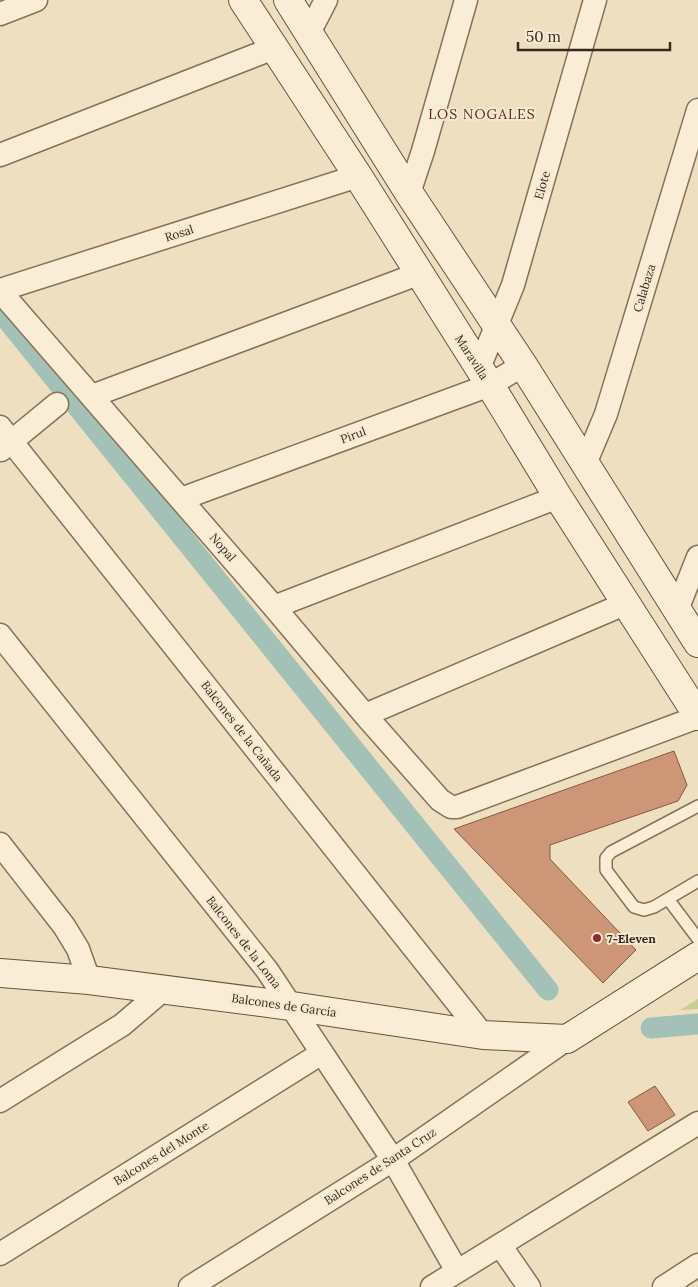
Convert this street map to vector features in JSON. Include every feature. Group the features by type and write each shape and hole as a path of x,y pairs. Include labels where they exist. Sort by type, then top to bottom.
{"main road":[{"name":"Maravilla","path":"243,0 358,176 698,717"},
{"path":"288,0 409,193 496,327 523,365 698,643"},
{"path":"567,1040 698,956"},
{"name":"Balcones de García","path":"0,972 89,980 291,1006 483,1035 567,1040"}],"street":[{"path":"0,14 36,0"},
{"path":"309,33 326,0"},
{"path":"409,193 423,151 466,0"},
{"name":"Elote","path":"484,377 496,327 513,285 595,0"},
{"path":"0,155 274,48"},
{"name":"Calabaza","path":"585,464 606,414 698,110"},
{"name":"Rosal","path":"0,291 358,176"},
{"path":"92,396 418,274"},
{"name":"Nopal","path":"0,291 274,606 365,715 445,804 456,807 698,717"},
{"name":"Pirul","path":"181,499 484,377 523,365"},
{"path":"4,439 58,404"},
{"name":"Balcones de la Cañada","path":"4,439 483,1035"},
{"path":"274,606 558,497"},
{"path":"677,610 698,558"},
{"path":"365,715 627,603"},
{"name":"Balcones de la Loma","path":"0,635 267,970 393,1160 457,1270"},
{"path":"0,844 64,926 78,949 89,980"},
{"path":"0,1101 122,1025 163,990"},
{"name":"Balcones de Santa Cruz","path":"190,1287 393,1160 567,1040"},
{"name":"Balcones del Monte","path":"0,1254 322,1053"},
{"path":"432,1287 698,1123"},
{"path":"500,1245 529,1287"},
{"path":"664,1287 698,1265"}],"lane":[{"path":"698,806 611,852 606,858 606,870 634,907 644,910 654,907 698,882"},
{"path":"668,899 698,939"}],"green space":[{"path":"698,999 698,1009 680,1010"}],"building":[{"path":"674,751 687,785 678,801 550,845 550,859 636,950 603,983 454,829"},
{"path":"655,1086 675,1115 648,1131 628,1102"}],"waterway":[{"path":"0,311 548,990"},
{"path":"651,1028 698,1024"}],"place":[{"name":"7-Eleven","path":"597,938"}],"district":[{"name":"LOS NOGALES","path":"482,114"}]}
